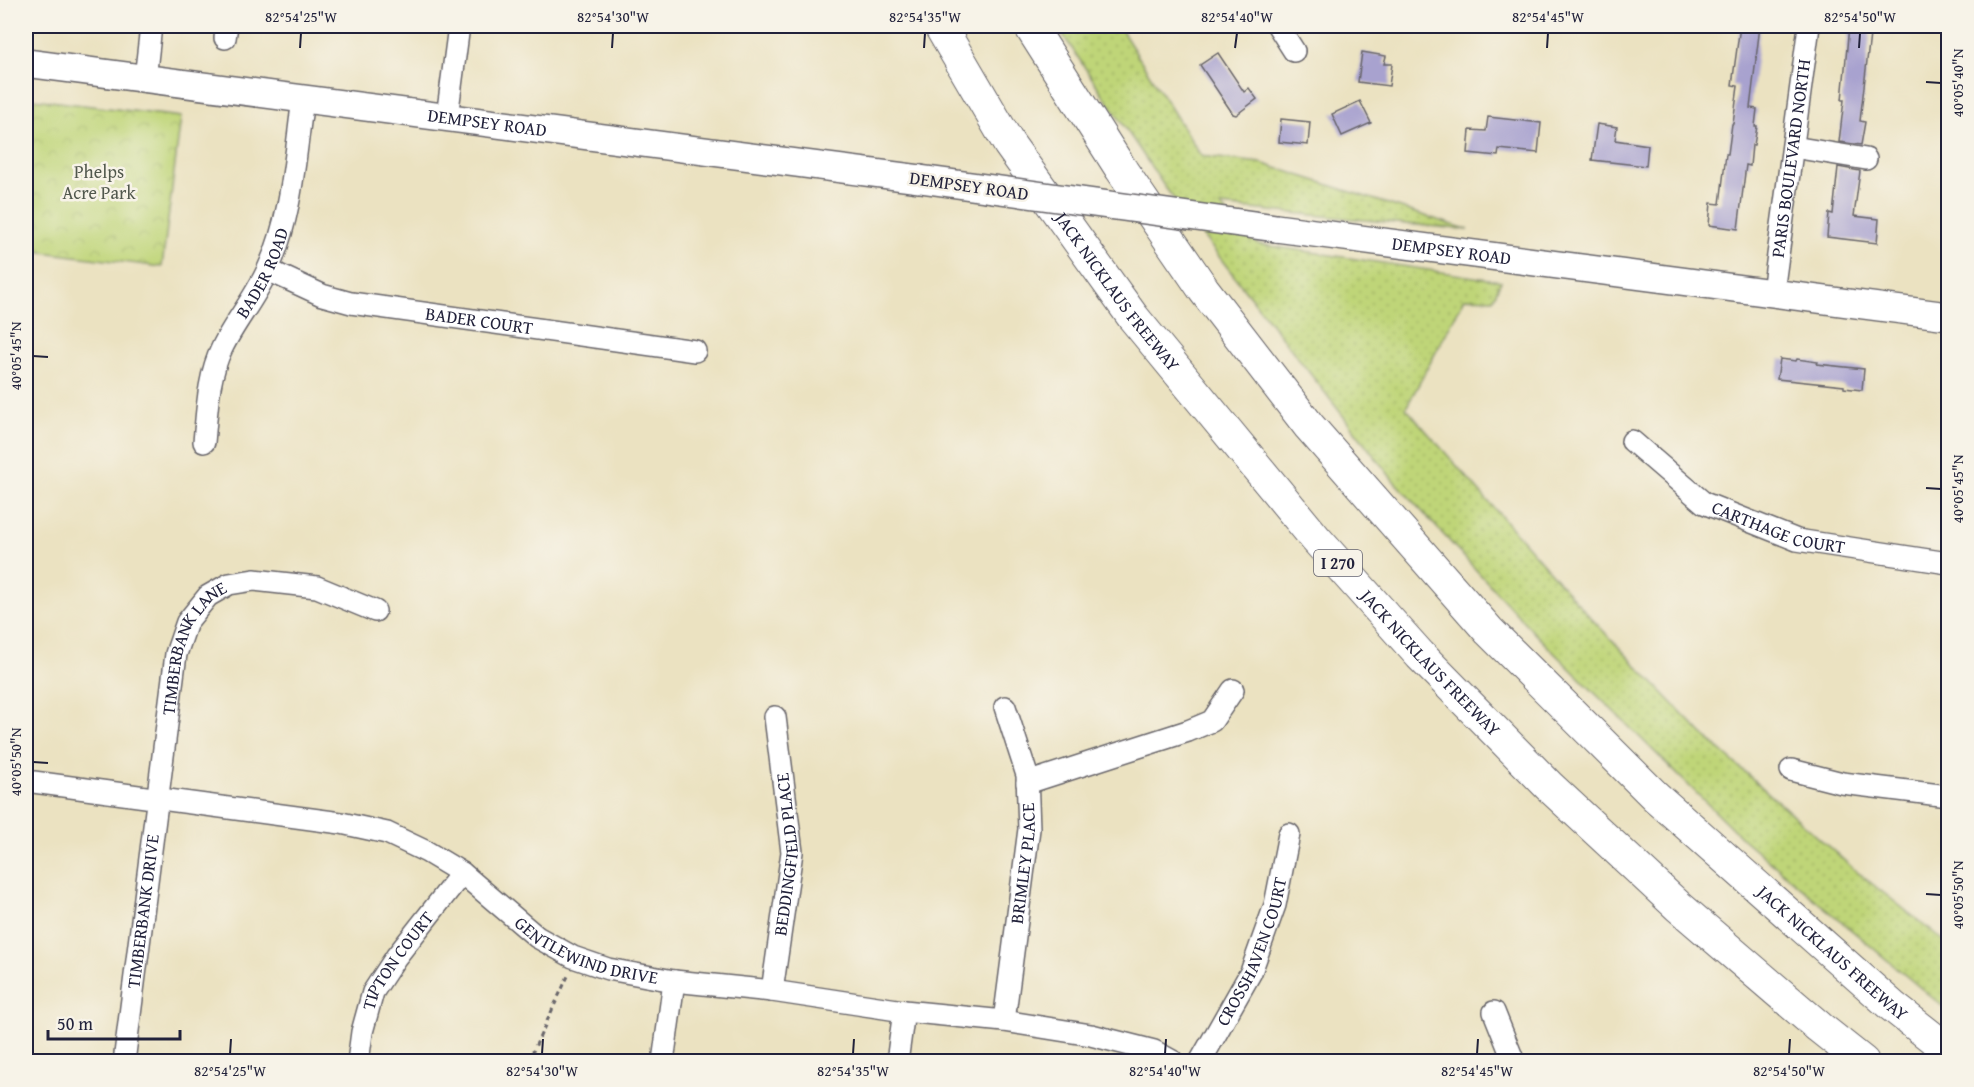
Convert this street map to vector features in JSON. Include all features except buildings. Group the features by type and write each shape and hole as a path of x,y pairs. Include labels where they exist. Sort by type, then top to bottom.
{"highway":[{"name":"JACK NICKLAUS FREEWAY","path":"940,26 1010,144 1133,317 1324,548 1420,654 1549,786 1678,906 1863,1062"},
{"name":"JACK NICKLAUS FREEWAY","path":"1030,26 1203,290 1309,426 1489,631 1655,796 1892,1006 1948,1050"}],"main road":[{"name":"DEMPSEY ROAD","path":"26,63 1948,316"}],"street":[{"path":"145,79 151,26"},
{"path":"447,117 459,26"},
{"path":"1278,26 1294,51"},
{"name":"PARIS BOULEVARD NORTH","path":"1773,292 1809,26"},
{"name":"BADER ROAD","path":"204,442 208,397 221,350 268,270 280,234 289,196 303,99"},
{"path":"1792,147 1866,159"},
{"name":"BADER COURT","path":"268,270 322,295 351,303 695,351"},
{"name":"CARTHAGE COURT","path":"1632,441 1704,503 1797,540 1948,563"},
{"name":"TIMBERBANK LANE","path":"159,798 176,654 187,622 208,596 230,584 254,580 317,587 375,611"},
{"path":"1027,783 1188,731 1212,721 1233,690"},
{"name":"BRIMLEY PLACE","path":"1004,1021 1029,829 1027,775 1005,707"},
{"name":"BEDDINGFIELD PLACE","path":"772,991 792,852 775,717"},
{"path":"1791,770 1842,783 1948,796"},
{"name":"GENTLEWIND DRIVE","path":"26,781 341,823 387,833 428,852 462,873 537,936 573,957 608,969 674,981 772,991 904,1011 1004,1021 1091,1035 1154,1051 1174,1062"},
{"name":"TIMBERBANK DRIVE","path":"124,1062 159,798"},
{"name":"CROSSHAVEN COURT","path":"1200,1062 1251,972 1275,905 1289,834"},
{"name":"TIPTON COURT","path":"358,1062 362,1032 373,992 396,957 462,873"},
{"path":"663,1062 674,981"},
{"path":"897,1062 904,1011"},
{"path":"1494,1012 1514,1062"}],"path":[{"path":"528,1062 570,973 573,957"}],"green space":[{"path":"1057,26 1119,26 1201,156 1261,163 1469,230 1220,206 1258,244 1501,281 1493,299 1465,298 1406,408 1590,617 1702,734 1856,871 1948,944 1948,1011 1744,840 1536,635 1393,480 1164,186"},
{"name":"Phelps Acre Park","path":"34,99 181,117 162,267 26,250 26,166"}]}
